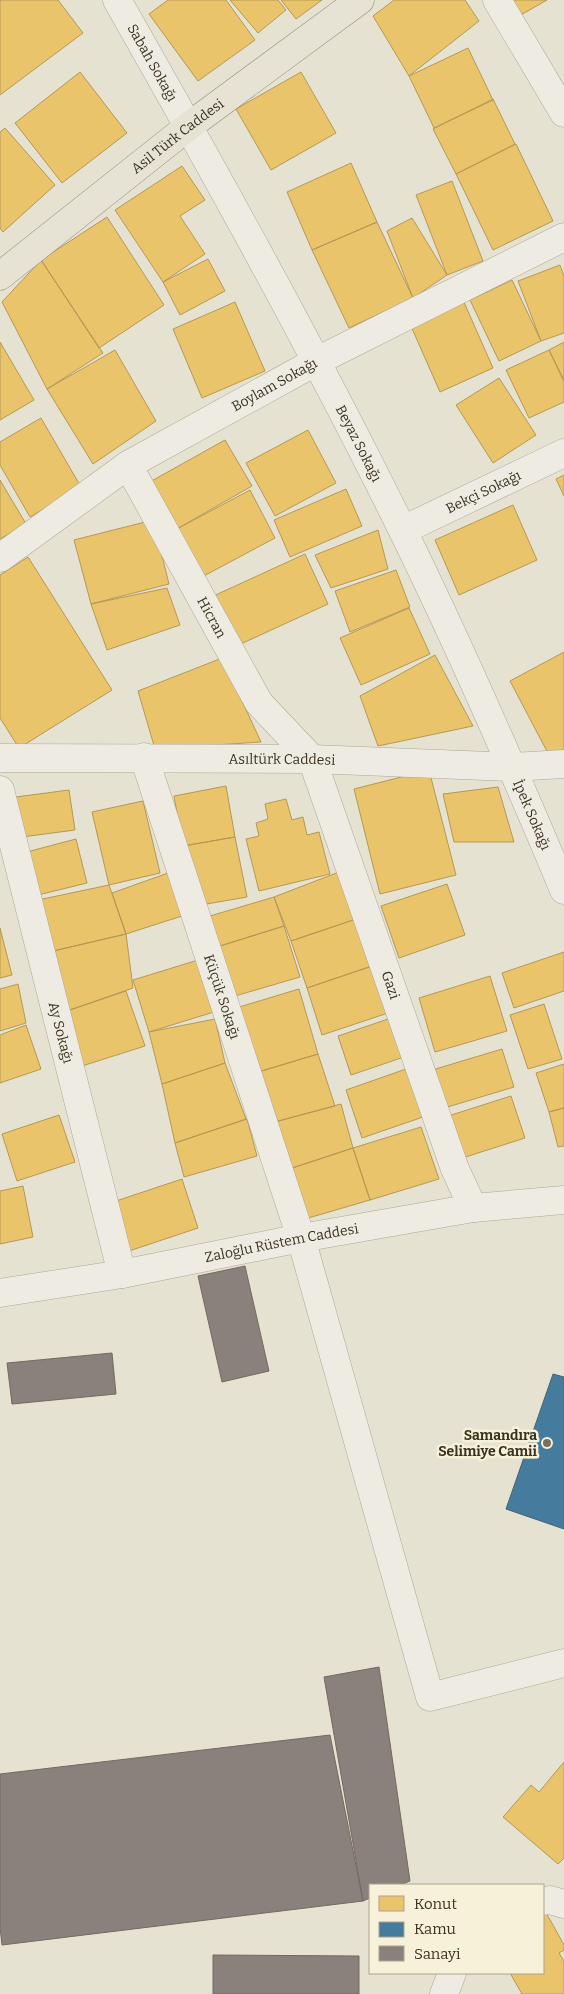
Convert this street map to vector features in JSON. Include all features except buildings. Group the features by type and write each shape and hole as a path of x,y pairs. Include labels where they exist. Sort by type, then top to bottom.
{"main road":[{"name":"Asil Türk Caddesi","path":"0,276 189,126 360,0"}],"street":[{"name":"Sabah Sokağı","path":"117,0 189,126"},
{"path":"497,0 564,113"},
{"name":"Beyaz Sokağı","path":"189,126 317,361 403,530 513,767"},
{"name":"Boylam Sokağı","path":"0,558 128,465 317,361 564,237"},
{"name":"Bekçi Sokağı","path":"403,530 564,453"},
{"name":"Hicran","path":"128,465 258,703 312,759"},
{"name":"Küçük Sokağı","path":"144,757 301,1238 430,1697 564,1663"},
{"name":"Asıltürk Caddesi","path":"0,758 312,759 513,767 564,764"},
{"name":"Gazi","path":"312,759 455,1169 473,1208"},
{"name":"İpek Sokağı","path":"513,767 564,890"},
{"name":"Ay Sokağı","path":"0,790 122,1274"},
{"name":"Zaloğlu Rüstem Caddesi","path":"0,1293 122,1274 301,1238 473,1208 564,1200"},
{"path":"544,1901 550,1900 564,1904"},
{"path":"444,1994 452,1974"}],"place":[{"name":"Samandıra Selimiye Camii","path":"547,1443"}]}
